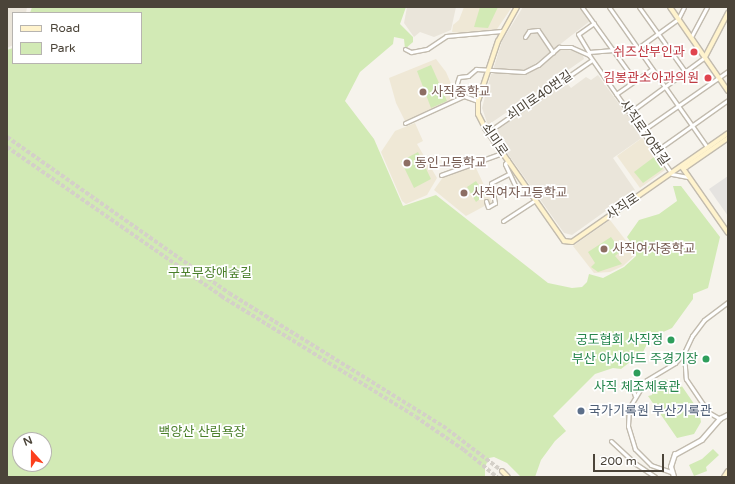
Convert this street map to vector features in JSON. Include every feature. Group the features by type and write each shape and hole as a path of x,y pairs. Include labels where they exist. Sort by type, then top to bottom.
{"main road":[{"name":"쇠미로","path":"517,7 502,31 487,72 478,101 478,114 502,153 564,241"},
{"path":"670,7 728,91"},
{"path":"705,57 728,13"},
{"path":"700,50 709,49"},
{"name":"사직로","path":"564,241 572,242 672,174 728,133"},
{"name":"사직로","path":"682,167 686,167 728,138"},
{"path":"682,167 728,233"},
{"path":"502,471 508,477"},
{"path":"724,477 728,471"}],"street":[{"path":"582,7 635,81"},
{"path":"609,7 707,147"},
{"path":"640,7 686,73"},
{"path":"457,84 459,77 468,76 476,69 487,72 501,69 524,72 538,65 559,47 565,46 589,54 638,48 678,19 684,7"},
{"path":"691,37 707,7"},
{"name":"사직로70번길","path":"594,23 578,34 592,60 672,174 688,177"},
{"path":"525,37 529,32 538,30 553,52"},
{"path":"405,49 411,52 427,49 446,36 502,31"},
{"path":"629,112 686,73 705,57"},
{"name":"쇠미로40번길","path":"488,132 592,60"},
{"path":"616,94 652,69"},
{"path":"642,131 728,71"},
{"path":"405,123 464,96 478,101"},
{"path":"656,150 728,100"},
{"path":"441,175 502,153"},
{"path":"508,160 505,164 515,185"},
{"path":"486,201 488,207 493,205 497,200 491,183 509,174"},
{"path":"503,222 535,200"},
{"path":"671,472 662,470 646,461 632,444 628,420 635,396 650,377 671,366 684,353 699,325 728,302"},
{"path":"684,353 686,379 708,412 720,419"},
{"path":"625,386 633,390 635,396"},
{"path":"674,477 671,472 675,455 702,440 720,419 728,415"},
{"path":"611,442 636,464 655,477"}],"shaded area":[{"path":"7,7 27,7 26,12 12,12 12,46 7,48"},
{"path":"407,7 456,7 451,30 434,37 420,32 414,37 404,23"},
{"path":"464,7 512,7 497,29 464,34 452,32 453,25 459,20"},
{"path":"523,7 580,7 590,21 531,67 523,70 493,70 502,41"},
{"path":"560,49 576,51 583,56 584,59 488,125 482,108 491,74 502,72 524,74 535,70"},
{"name":"사직중학교","path":"436,59 446,72 457,97 452,102 405,121 396,103 389,78"},
{"path":"598,75 643,137 613,158 635,190 572,235 564,233 493,133 566,82 571,88 586,77 591,80"},
{"name":"동인고등학교","path":"415,123 423,141 417,144 437,178 427,195 406,204 402,201 381,152 395,131"},
{"path":"642,138 665,170 640,188 617,156"},
{"name":"사직여자고등학교","path":"475,166 492,202 466,216 434,190 443,177"},
{"path":"728,176 728,216 709,189"},
{"name":"사직여자중학교","path":"610,220 634,251 634,256 623,266 610,272 594,273 573,246"}],"green space":[{"name":"구포무장애숲길","path":"32,7 406,7 400,24 413,37 413,42 405,49 404,39 394,37 393,44 360,72 345,101 374,139 403,206 436,195 548,283 572,288 582,287 587,282 589,274 603,278 624,267 636,256 636,250 627,237 639,220 659,214 677,201 673,186 681,186 720,237 708,288 693,294 693,299 672,328 650,338 643,352 621,369 613,368 595,374 553,416 566,431 555,441 541,460 535,477 521,477 507,463 494,457 489,458 485,467 485,477 7,477 7,50 12,48 12,64 142,64 142,12 30,12"},
{"path":"480,7 498,7 488,28 474,27"},
{"path":"431,65 447,101 431,108 417,71"},
{"path":"418,152 431,179 414,188 401,161"},
{"path":"654,157 663,169 643,183 634,172"},
{"path":"476,181 485,195 476,202 467,187"},
{"path":"611,237 621,251 615,256 622,264 598,272 591,267 595,263 588,252"},
{"path":"662,379 679,382 699,411 701,422 694,434 677,438 648,396 652,395 654,386"},
{"path":"713,449 719,455 706,467 707,471 694,476 689,465 702,459"}],"tunnel":[{"path":"7,137 229,293 443,426 502,471"},
{"path":"7,147 221,296 416,417 464,450 497,477"}],"place":[{"name":"쉬즈산부인과","path":"694,52"},
{"name":"김봉관소아과의원","path":"708,78"},
{"name":"사직중학교","path":"423,92"},
{"name":"동인고등학교","path":"407,163"},
{"name":"사직여자고등학교","path":"464,193"},
{"name":"사직여자중학교","path":"604,249"},
{"name":"궁도협회 사직정","path":"671,340"},
{"name":"부산 아시아드 주경기장","path":"706,359"},
{"name":"사직 체조체육관","path":"637,373"},
{"name":"국가기록원 부산기록관","path":"581,411"}],"park label":[{"name":"백양산 산림욕장","path":"202,432"}]}
